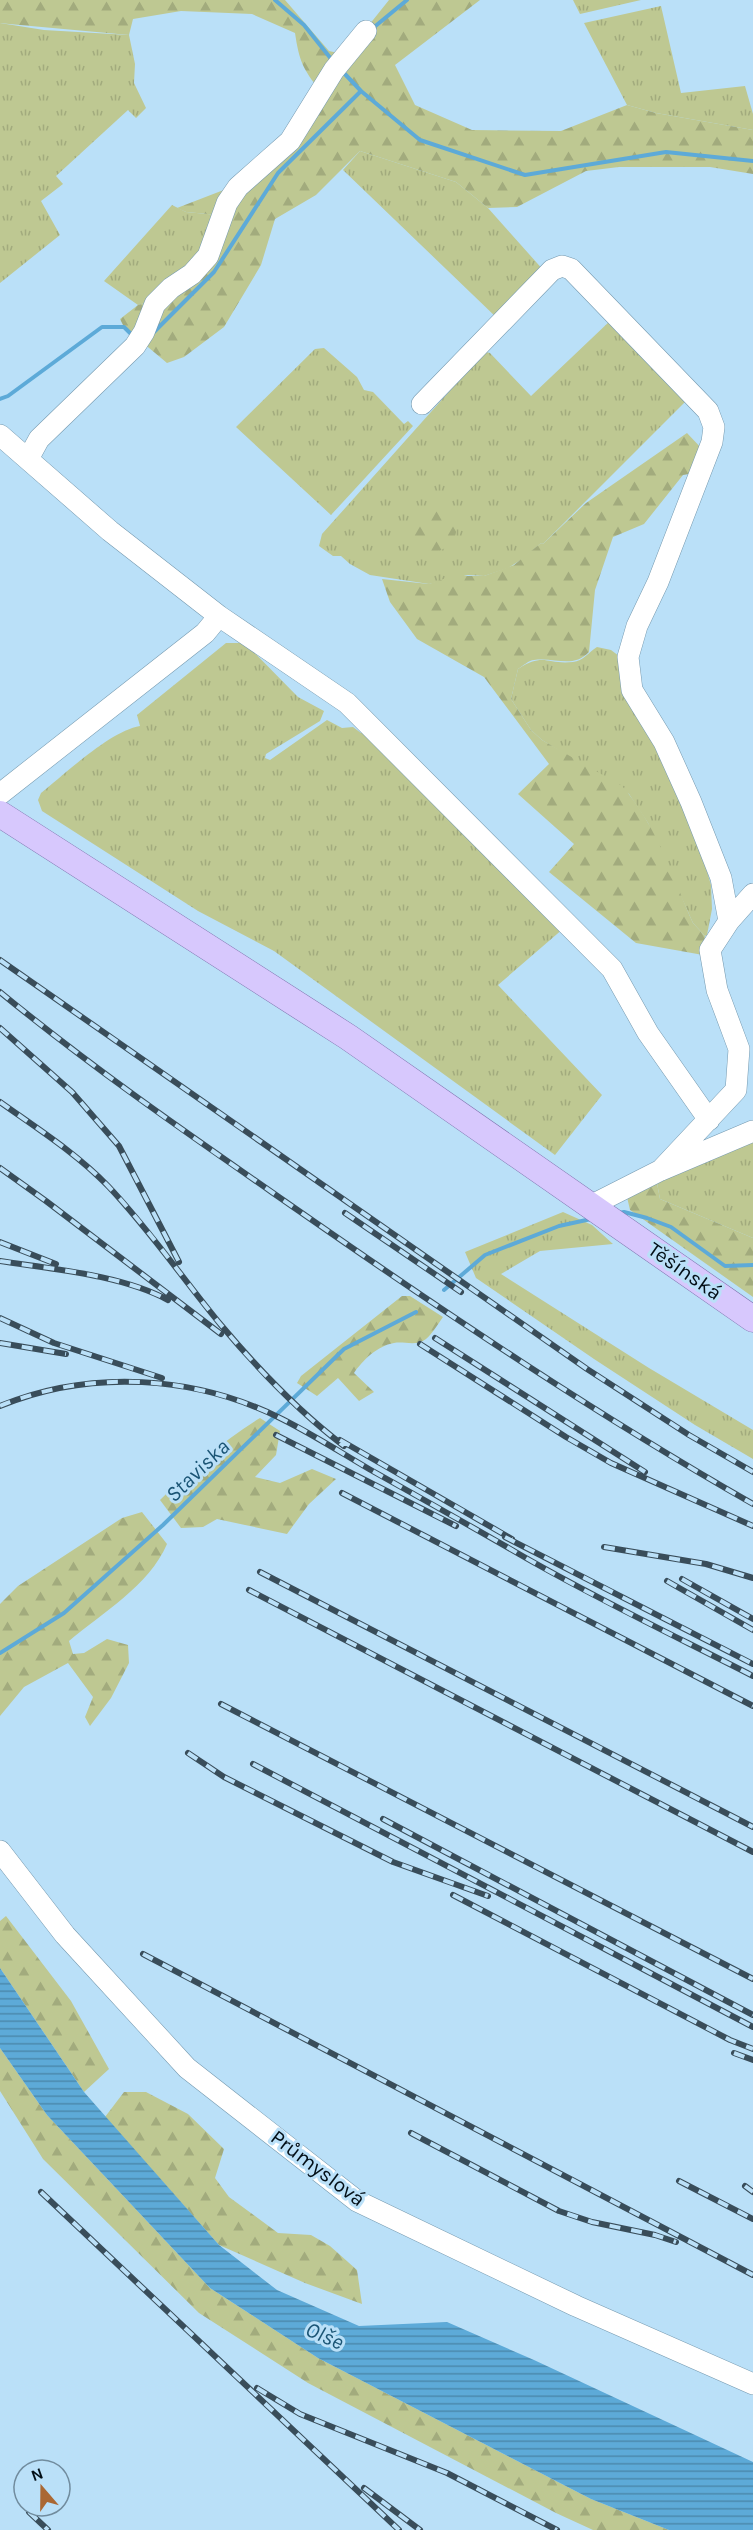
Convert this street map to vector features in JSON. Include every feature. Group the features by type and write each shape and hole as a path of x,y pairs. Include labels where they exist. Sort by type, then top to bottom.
{"main road":[{"name":"Těšínská","path":"0,814 254,974 592,1205 753,1319"}],"street":[{"path":"28,459 39,439 139,339 155,304 171,288 192,274 208,256 227,203 238,187 290,141 338,66 366,31"},
{"path":"422,404 552,270 562,266 571,269 708,411 714,427 712,442 658,582 637,626 628,657 632,690 664,742 722,878 729,921"},
{"path":"0,435 110,531 219,616 347,703 612,969 648,1033 709,1120"},
{"path":"0,794 205,633 219,616"},
{"path":"661,1170 736,1090 739,1049 717,990 710,950 729,921 753,894"},
{"path":"592,1205 661,1170 753,1131"},
{"name":"Průmyslová","path":"0,1851 66,1935 187,2068 357,2201 576,2306 753,2384"}],"green space":[{"path":"0,0 285,0 329,51 338,53 365,30 389,0 480,0 395,65 415,105 472,130 561,131 627,105 656,113 753,130 753,174 710,167 619,167 586,171 517,207 488,208 456,182 360,151 316,195 275,219 261,265 224,327 184,357 167,363 124,327 120,319 138,305 159,299 180,287 218,215 186,212 177,208 257,177 320,90 303,64 295,33 252,14 181,11 133,19 129,35 0,23"},
{"path":"573,0 641,0 580,14"},
{"path":"661,6 681,93 745,86 753,114 753,130 656,113 627,105 584,23"},
{"path":"0,23 44,30 129,35 135,64 134,83 146,108 136,118 128,110 56,176 63,184 41,201 60,235 0,283"},
{"path":"360,151 456,182 488,208 545,272 498,319 343,170"},
{"path":"172,205 186,212 218,215 224,224 159,299 138,305 104,281"},
{"path":"611,320 689,398 543,544 541,543 508,568 484,576 468,575 429,584 370,575 341,556 333,556 319,546 322,534 486,352 490,353 531,396"},
{"path":"324,348 357,377 364,390 373,392 404,424 408,421 413,426 331,515 236,427 315,349"},
{"path":"687,433 704,451 695,473 683,475 644,524 613,537 595,590 589,652 577,660 542,659 528,662 518,669 511,699 531,730 542,740 622,786 634,801 663,852 693,923 705,936 703,955 636,943 549,872 574,844 518,794 549,764 484,677 417,639 390,602 382,579 429,584 452,576 484,576 514,565 541,543 543,544 586,503"},
{"path":"429,506 443,508 453,516 456,526 455,535 450,544 442,550 432,551 421,548 411,537 415,519"},
{"path":"226,643 245,643 298,697 324,711 320,721 266,754 265,758 270,760 327,720 342,728 353,727 361,733 368,731 564,928 498,985 602,1095 555,1155 274,951 198,911 42,811 38,800 41,793 102,744 140,726 137,715"},
{"path":"597,647 611,650 619,656 696,834 711,885 712,909 705,936 693,923 648,823 629,794 542,740 531,730 511,699 518,669 540,660 577,661"},
{"path":"753,1141 753,1238 660,1199 657,1183"},
{"path":"657,1183 660,1199 753,1238 753,1297 630,1210 627,1197"},
{"path":"563,1212 592,1225 613,1244 540,1251 501,1274 649,1368 753,1430 753,1459 695,1425 476,1278 465,1252"},
{"path":"402,1296 410,1296 443,1317 426,1339 414,1343 388,1345 376,1350 362,1363 354,1373 374,1392 359,1401 338,1378 317,1396 297,1383 301,1376"},
{"path":"260,1418 280,1431 276,1455 255,1477 280,1483 312,1469 336,1479 309,1504 287,1534 217,1519 203,1527 181,1528 160,1500 208,1456"},
{"path":"142,1512 167,1544 159,1559 149,1573 124,1598 69,1641 73,1654 84,1653 107,1639 128,1645 129,1663 111,1698 90,1726 85,1717 93,1697 68,1663 24,1687 0,1716 0,1604 18,1586 122,1518"},
{"path":"6,1916 71,2001 109,2069 84,2092 0,1968 0,1921"},
{"path":"0,2048 47,2115 210,2288 318,2358 591,2499 669,2530 593,2530 556,2513 308,2383 199,2313 43,2159 0,2091"},
{"path":"124,2092 146,2092 188,2114 224,2149 215,2178 229,2197 278,2233 311,2235 330,2246 357,2270 362,2304 305,2283 219,2245 105,2117"}],"water":[{"name":"Olše","path":"0,1968 84,2092 219,2245 277,2290 359,2326 447,2322 753,2462 753,2530 669,2530 591,2499 318,2358 210,2288 47,2115 0,2048"}],"waterway":[{"path":"275,0 304,25 332,60"},
{"path":"373,28 407,0"},
{"path":"154,332 214,272 278,173 361,91 343,72"},
{"path":"361,91 420,140 525,175 666,152 753,161"},
{"path":"0,399 8,396 102,327 124,327 134,337"},
{"name":"Staviska","path":"619,1213 624,1212 647,1218 671,1227 725,1266 753,1265"},
{"name":"Staviska","path":"444,1290 485,1255 559,1226 591,1219"},
{"name":"Staviska","path":"0,1653 64,1613 163,1525 344,1349 416,1312"}],"railway":[{"path":"0,960 587,1369 689,1435 753,1472"},
{"path":"0,992 73,1050 147,1104 410,1288 637,1435 753,1504"},
{"path":"0,1028 72,1092 119,1146 179,1262"},
{"path":"0,1102 70,1152 96,1174 138,1219 249,1358 295,1404 344,1446"},
{"path":"0,1168 221,1334"},
{"path":"345,1213 461,1292"},
{"path":"0,1242 56,1264"},
{"path":"0,1261 64,1270 130,1284 168,1300"},
{"path":"0,1318 54,1343 162,1378"},
{"path":"435,1338 645,1472"},
{"path":"0,1343 66,1354"},
{"path":"420,1344 611,1463 753,1526"},
{"path":"0,1406 34,1394 70,1386 106,1382 142,1382 178,1386 214,1393 249,1404 304,1431 577,1586 753,1676"},
{"path":"276,1435 456,1526"},
{"path":"340,1440 512,1539"},
{"path":"342,1493 753,1706"},
{"path":"505,1537 753,1664"},
{"path":"604,1547 706,1564 753,1578"},
{"path":"260,1572 753,1827"},
{"path":"682,1579 753,1619"},
{"path":"667,1581 753,1630"},
{"path":"249,1590 753,1852"},
{"path":"221,1704 753,1979"},
{"path":"188,1753 224,1777 393,1862 488,1896"},
{"path":"253,1764 753,2027"},
{"path":"383,1819 753,2015"},
{"path":"453,1895 730,2040 753,2049"},
{"path":"143,1954 753,2275"},
{"path":"734,2053 753,2060"},
{"path":"411,2133 559,2211 592,2222 655,2235 676,2242"},
{"path":"679,2181 753,2219"},
{"path":"745,2186 753,2192"},
{"path":"41,2192 399,2530"},
{"path":"257,2388 300,2414 447,2473 557,2530"},
{"path":"364,2488 420,2530"},
{"path":"35,2518 48,2530"}]}
